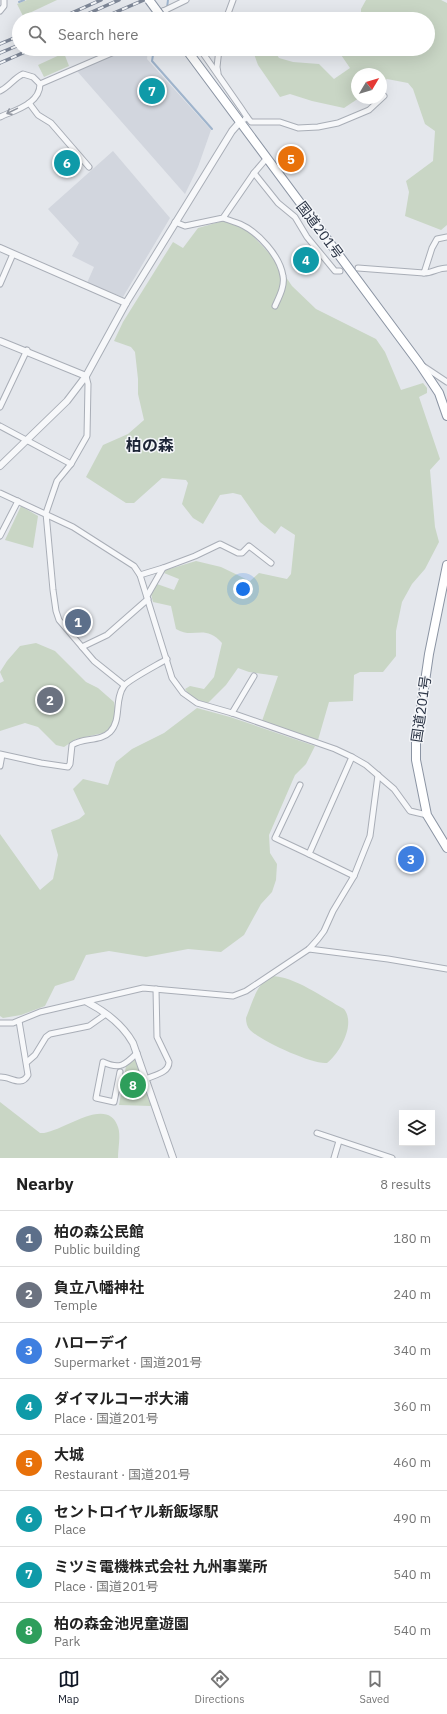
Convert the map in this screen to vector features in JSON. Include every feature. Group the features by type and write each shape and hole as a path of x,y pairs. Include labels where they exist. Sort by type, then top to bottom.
{"highway":[{"path":"149,0 160,12"},
{"name":"国道201号","path":"191,56 239,123 419,363 439,393 447,416"},
{"name":"国道201号","path":"447,565 429,654 416,743 418,774 427,815 447,848"}],"street":[{"path":"0,11 4,6 4,0"},
{"path":"168,12 186,0"},
{"path":"229,12 233,0"},
{"path":"40,84 105,56"},
{"path":"205,56 251,122 280,122 298,128 318,127 338,123 369,110 375,104"},
{"path":"218,56 217,67 219,76"},
{"path":"0,91 8,87 23,74 33,77 40,84"},
{"path":"0,117 29,103 38,96 40,84"},
{"path":"29,103 38,115 51,122 89,167"},
{"path":"0,466 67,401 86,376 126,303 175,222 234,128 247,117"},
{"path":"223,218 254,173 266,159"},
{"path":"254,173 278,203 295,217 307,237 328,264 335,271 340,271"},
{"path":"175,222 185,226 223,218 240,224 252,231 263,242 280,266 283,277 282,288 275,306"},
{"path":"424,274 432,248 437,239 447,237"},
{"path":"0,248 126,303"},
{"path":"0,284 13,254"},
{"path":"358,268 424,274 431,273 440,268 447,268"},
{"path":"0,341 27,350 86,376"},
{"path":"0,407 1,400 27,350"},
{"path":"419,363 447,382"},
{"path":"86,376 88,384 87,436 71,464 57,480 46,513 56,611 59,620 82,647 106,672 124,685"},
{"path":"0,426 71,464"},
{"path":"0,493 46,513 73,527 102,544 134,566 140,575 172,678 183,693 196,703 232,713 335,748 352,757 378,775 394,789 410,811 427,815"},
{"path":"0,536 18,501"},
{"path":"140,575 195,556 220,544 238,553 242,553 249,546 271,563"},
{"path":"82,647 107,635 147,597 163,568"},
{"path":"0,766 1,755 41,763 68,766 70,764 72,745 78,741 104,736 113,728 117,721 118,704 124,685 167,660"},
{"path":"232,713 254,676"},
{"path":"309,854 352,757"},
{"path":"0,1023 18,1021 40,1012 143,988 172,992 233,996 246,991 309,949 324,931 333,911 354,876 370,836 378,775"},
{"path":"300,786 275,838 354,876"},
{"path":"309,949 388,959 447,969"},
{"path":"146,1078 165,1070 169,1066 169,1062 157,1037 156,989"},
{"path":"87,1002 106,1014 129,1035 146,1078 173,1158"},
{"path":"26,1062 35,1055 46,1037 50,1034 89,1026 106,1014"},
{"path":"0,1077 19,1082 27,1078 29,1072 18,1021"},
{"path":"120,1072 114,1102 96,1098 103,1062 111,1066 118,1067 137,1053"},
{"path":"317,1134 389,1158"},
{"path":"334,1158 339,1141"}],"shaded area":[{"path":"112,56 147,56 147,59 211,130 198,167 185,194 77,71"},
{"path":"113,151 170,218 123,297 87,283 94,267 72,256 79,243 48,209"}],"green space":[{"path":"27,0 57,0 32,12 21,12 17,4"},
{"path":"366,0 441,0 447,3 447,225 441,230 405,216 409,192 406,181 433,161 435,131 425,124 413,89 408,83 387,79 387,68 351,68 351,103 344,108 312,101 290,94 280,97 258,65 255,56 278,56 279,58 293,62 319,64 334,79 350,68 342,56 435,56 435,12 361,12"},
{"path":"58,56 65,56 69,66 44,77 38,65"},
{"path":"223,221 240,226 250,233 271,255 292,286 316,309 376,339 385,352 401,390 423,383 427,388 427,393 419,397 440,459 430,470 435,527 439,542 425,569 412,584 402,602 396,631 396,656 383,672 360,672 354,675 353,701 329,702 318,740 262,721 278,676 249,672 238,668 226,685 208,703 198,700 190,695 185,689 190,686 204,689 214,677 222,643 210,634 188,633 176,629 171,606 153,602 151,594 157,584 174,590 179,579 164,573 166,570 196,561 221,567 250,581 259,573 287,579 291,574 295,535 281,526 275,534 260,522 241,495 233,493 220,495 203,524 193,518 182,504 188,483 186,480 162,478 134,503 126,503 86,477 103,445 128,434 144,420 138,394 135,352 131,347 114,341 123,322 173,242 183,248 198,228"},
{"path":"21,506 38,516 33,548 5,540"},
{"path":"36,643 55,651 86,682 98,688 114,702 114,720 109,729 103,733 76,739 64,747 56,745 38,727 25,723 0,731 0,683 4,681 0,672 20,646"},
{"path":"197,708 230,717 315,746 306,764 295,775 269,835 270,853 277,864 276,880 272,892 261,904 244,935 221,952 188,949 146,957 109,951 86,955 74,980 55,986 45,1006 21,1015 3,1018 0,1016 0,834 40,890 53,879 58,855 51,830 79,819 85,814 73,789 83,779 108,785 116,762 132,749 164,733"},
{"path":"271,976 280,977 299,984 344,1009 348,1022 345,1038 337,1052 327,1063 320,1063 287,1051 256,1035 249,1029 246,1018 253,1001 258,989"},
{"path":"135,1059 151,1106 119,1105 126,1066"},
{"path":"0,1102 40,1133 48,1132 93,1114 104,1114 112,1118 119,1130 118,1158 0,1158"}],"waterway":[{"path":"19,2 24,0"},
{"path":"167,8 168,0"},
{"path":"153,56 152,61 212,129"}],"railway":[{"path":"74,12 101,0"},
{"path":"92,12 119,0"},
{"path":"116,12 144,0"},
{"path":"0,44 12,39"},
{"path":"0,53 12,48"},
{"path":"0,63 16,56"}],"place":[{"name":"ミツミ電機株式会社 九州事業所","path":"152,91"},
{"name":"大城","path":"291,159"},
{"name":"セントロイヤル新飯塚駅","path":"67,163"},
{"name":"ダイマルコーポ大浦","path":"306,260"},
{"name":"柏の森公民館","path":"78,622"},
{"name":"負立八幡神社","path":"50,700"},
{"name":"ハローデイ","path":"411,859"},
{"name":"柏の森金池児童遊園","path":"133,1085"}],"district":[{"name":"柏の森","path":"150,445"}]}
